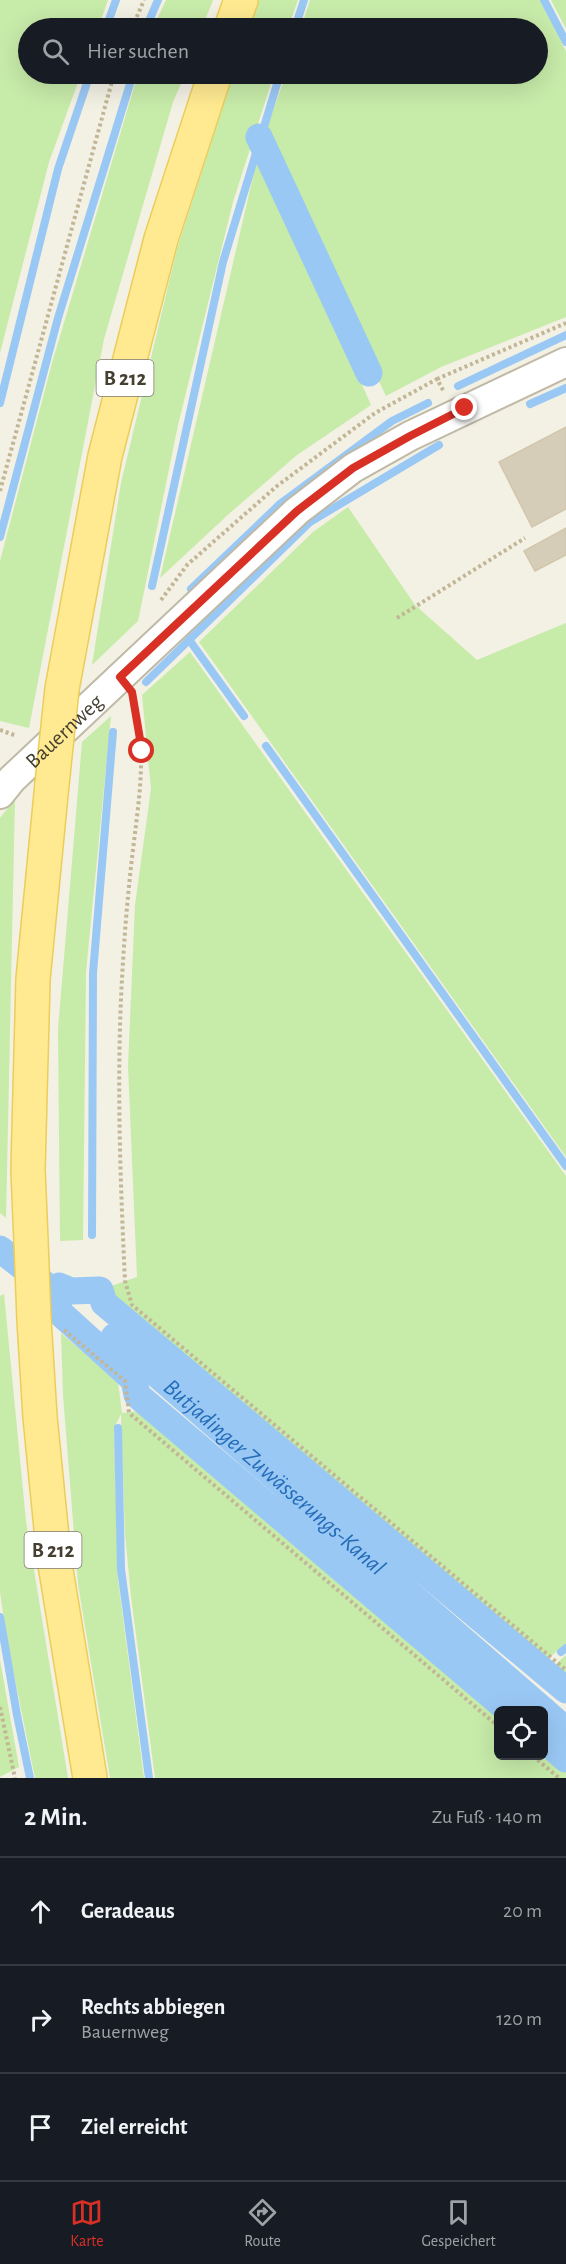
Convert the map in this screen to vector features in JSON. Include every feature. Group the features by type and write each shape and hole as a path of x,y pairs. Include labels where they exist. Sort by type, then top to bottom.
{"main road":[{"path":"235,18 241,0"},
{"name":"B 212","path":"90,1778 54,1558 40,1417 48,1324 31,1241 28,1170 33,979 62,689 105,456 161,239 212,84"}],"street":[{"name":"Bauernweg","path":"0,794 12,779 297,511 353,468 410,436 566,362"}],"path":[{"path":"136,18 144,0"},
{"path":"0,491 111,84"},
{"path":"437,379 566,323"},
{"path":"397,618 525,538"},
{"path":"120,677 132,692 142,751 127,899 121,993 119,1088 125,1281 132,1305 566,1670"},
{"path":"48,1324 125,1381 129,1413 494,1723"},
{"path":"0,1707 15,1778"},
{"path":"539,1760 559,1778"}],"green space":[{"path":"0,0 108,0 102,18 18,18 18,84 77,84 49,162 0,353"},
{"path":"166,0 213,0 206,18 158,18"},
{"path":"257,0 298,0 292,18 251,18"},
{"path":"310,0 540,0 566,51 566,317 441,367 386,396 264,136 282,84 548,84 548,18 304,18"},
{"path":"551,0 566,0 566,29"},
{"path":"135,84 181,84 173,102 104,339 29,728 0,721 0,561 52,363"},
{"path":"230,84 271,84 233,202 178,425 138,621 92,665 121,483 177,249"},
{"path":"259,151 371,405 297,455 160,578"},
{"path":"348,507 415,605 477,660 566,623 566,1157 199,642 313,532"},
{"path":"190,652 566,1176 566,1643 539,1667 104,1303 100,1290 137,1277 128,1066 135,905 151,789 142,695"},
{"path":"111,716 86,972 83,1240 60,1241 58,1029 82,742"},
{"path":"15,799 6,1218 0,1213 0,818"},
{"path":"4,1294 26,1521 68,1778 35,1778 7,1640 0,1592 0,1296"},
{"path":"61,1333 118,1382 122,1413 139,1411 137,1395 503,1706 494,1706 494,1760 548,1760 548,1743 566,1759 566,1778 155,1778 131,1597 125,1533 121,1414 114,1428 118,1580 144,1778 110,1778 78,1584 63,1395"},
{"path":"566,1655 566,1690 546,1673"},
{"path":"0,1660 19,1767 0,1777"}],"building":[{"path":"566,427 566,509 532,527 499,462"},
{"path":"566,528 566,555 535,571 524,551"}],"waterway":[{"path":"110,18 116,0"},
{"path":"150,18 158,0"},
{"path":"298,18 304,0"},
{"path":"544,0 566,42"},
{"path":"0,403 58,169 87,84"},
{"path":"0,537 58,318 130,84"},
{"path":"152,586 223,262 277,84"},
{"path":"259,137 369,373"},
{"path":"458,386 566,335"},
{"path":"530,404 566,388"},
{"path":"191,589 280,504 392,421 428,403"},
{"path":"146,682 310,522 439,445"},
{"path":"190,641 244,716"},
{"path":"92,1235 93,973 113,732"},
{"path":"266,746 566,1166"},
{"name":"Butjadinger Zuwässerungs-Kanal","path":"0,1249 43,1283"},
{"path":"503,1706 137,1395 134,1380 58,1311 59,1286 71,1291 100,1290 104,1303 566,1690"},
{"name":"Butjadinger Zuwässerungs-Kanal","path":"114,1337 538,1706"},
{"path":"118,1428 121,1569 149,1778"},
{"path":"0,1617 30,1778"},
{"path":"561,1652 566,1648"},
{"name":"Butjadinger Zuwässerungs-Kanal","path":"548,1714 566,1730"},
{"path":"548,1743 566,1759"}],"route":[{"path":"142,751 137,710 132,692 120,677 297,511 353,468 465,408"}]}
